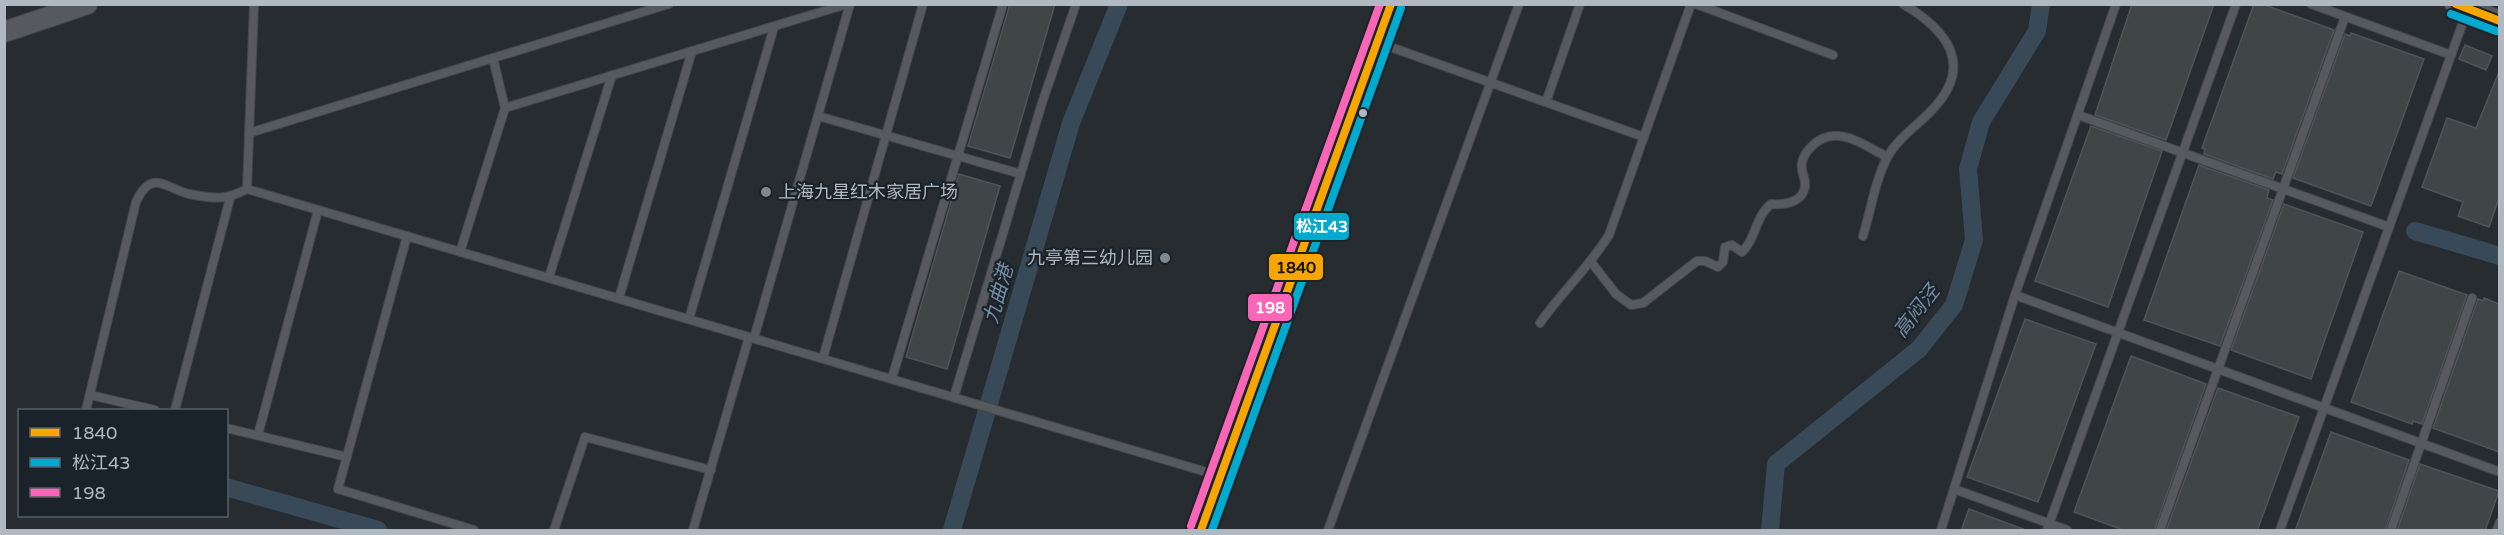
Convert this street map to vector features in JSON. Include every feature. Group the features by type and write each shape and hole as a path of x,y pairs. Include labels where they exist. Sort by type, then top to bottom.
{"street":[{"path":"4,32 87,4"},
{"path":"1202,531 1391,4"},
{"path":"2461,7 2499,21"}],"lane":[{"path":"248,189 254,4"},
{"path":"249,133 669,4"},
{"path":"505,108 849,4"},
{"path":"693,531 819,116 849,4"},
{"path":"823,358 923,4"},
{"path":"892,378 1003,4"},
{"path":"957,398 1021,174 1076,4"},
{"path":"1328,531 1519,4"},
{"path":"1546,102 1580,4"},
{"path":"1540,323 1559,297 1592,263 1609,235 1693,4 1833,55"},
{"path":"1863,236 1887,157 1949,87 1954,61 1944,36 1927,19 1903,4"},
{"path":"1941,531 2015,295 2116,4"},
{"path":"2048,527 2235,4"},
{"path":"2311,4 2451,55"},
{"path":"2280,531 2451,55 2461,7"},
{"path":"2160,531 2345,17"},
{"path":"689,319 774,27"},
{"path":"1377,42 1644,137"},
{"path":"619,298 692,51"},
{"path":"460,252 505,108 493,58"},
{"path":"549,278 612,75"},
{"path":"2078,114 2389,226"},
{"path":"819,116 1021,174"},
{"path":"1592,263 1616,294 1630,306 1643,303 1697,261 1705,261 1718,267 1723,262 1725,247 1732,246 1742,252 1747,247 1763,210 1771,204 1785,205 1800,194 1805,186 1801,163 1805,153 1817,141 1831,135 1848,136 1887,157"},
{"path":"86,409 136,202 141,192 149,185 158,182 188,194 230,198 248,189 1221,476"},
{"path":"176,409 230,198"},
{"path":"258,435 318,210"},
{"path":"407,236 338,489 474,531"},
{"path":"2015,295 2499,472"},
{"path":"2391,531 2472,298"},
{"path":"90,395 147,409"},
{"path":"228,428 347,457"},
{"path":"555,531 585,436 711,470"},
{"path":"1954,489 2048,527 2067,531"},
{"path":"2497,531 2499,522"}],"building":[{"path":"1010,4 1055,4 1010,158 968,146"},
{"path":"2132,4 2214,4 2166,140 2095,115"},
{"path":"2254,4 2262,4 2334,30 2282,174 2276,172 2273,179 2204,154 2205,149 2202,148"},
{"path":"2351,33 2424,59 2371,206 2293,178 2345,34 2350,36"},
{"path":"2465,45 2492,56 2486,70 2459,59"},
{"path":"2499,72 2499,198 2489,227 2458,216 2463,202 2422,187 2447,118 2476,128"},
{"path":"2091,126 2162,151 2108,307 2035,281"},
{"path":"2199,165 2269,190 2267,198 2273,200 2220,346 2144,320"},
{"path":"959,174 1000,186 947,369 906,357"},
{"path":"2284,204 2363,232 2311,379 2231,350"},
{"path":"2399,271 2467,295 2422,424 2413,421 2412,424 2351,402"},
{"path":"2484,298 2499,304 2499,452 2433,428 2478,299 2483,301"},
{"path":"2025,319 2096,344 2038,502 1967,477"},
{"path":"2131,356 2206,384 2154,531 2126,531 2074,512"},
{"path":"2218,388 2299,417 2257,531 2166,531"},
{"path":"2331,432 2409,460 2385,531 2295,531"},
{"path":"2420,464 2499,491 2485,531 2397,531"},
{"path":"1969,509 2023,529 2022,531 1961,531"}],"waterway":[{"name":"九曲港","path":"952,530 1071,123 1119,4"},
{"name":"高闷泾","path":"1770,530 1776,464 1919,349 1954,305 1974,240 1968,169 1981,122 2037,31 2041,4"},
{"path":"2415,231 2500,256"},
{"path":"228,488 378,530"}],"transit line":[{"name":"198","path":"1191,526 1380,4"},
{"name":"1840","path":"1201,530 1391,4"},
{"name":"1840","path":"2456,4 2500,21"},
{"name":"松江43","path":"1212,530 1401,8"},
{"name":"松江43","path":"2451,14 2496,31"}],"place":[{"name":"上海九星红木家居广场","path":"766,192"},
{"name":"九亭第三幼儿园","path":"1165,258"}]}
